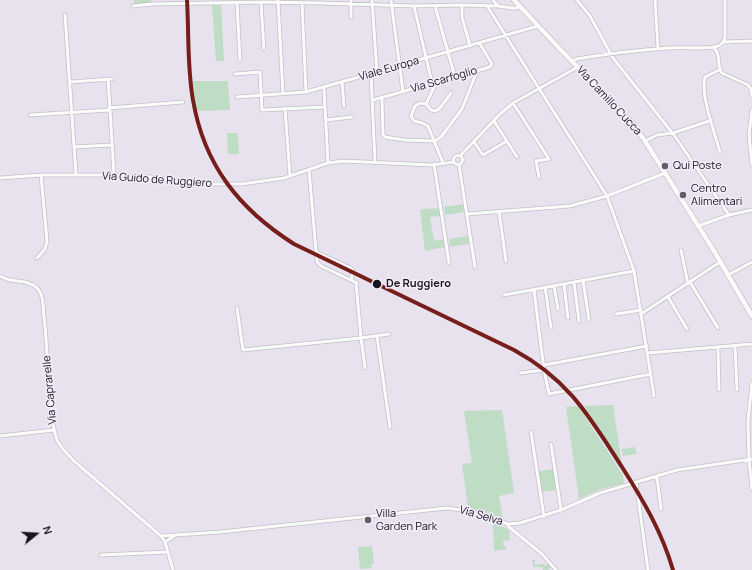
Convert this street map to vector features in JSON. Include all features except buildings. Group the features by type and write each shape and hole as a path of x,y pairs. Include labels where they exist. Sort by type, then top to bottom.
{"street":[{"path":"372,0 377,73"},
{"path":"392,0 391,5 403,92"},
{"path":"493,0 498,6"},
{"name":"Via Camillo Cucca","path":"514,0 631,122 665,172 752,316"},
{"path":"577,0 590,16 611,53 649,105 673,133 729,215"},
{"path":"655,0 658,48"},
{"path":"724,42 725,0"},
{"path":"133,6 152,4 264,2 302,3 320,1 414,6 462,5 516,8 519,6"},
{"path":"264,2 264,49"},
{"path":"278,2 283,94"},
{"path":"351,2 352,17"},
{"path":"237,3 240,60"},
{"path":"302,3 306,92"},
{"path":"462,5 462,17 470,46"},
{"path":"414,6 432,83"},
{"path":"435,6 455,77"},
{"path":"487,6 607,196 634,271 654,396"},
{"path":"65,15 76,175"},
{"name":"Viale Europa","path":"237,97 306,92 324,88 538,26"},
{"path":"572,61 611,53 658,48 713,47 721,45 724,42 752,41"},
{"name":"Via Scarfoglio","path":"372,100 491,66 480,44"},
{"path":"713,47 716,49 720,70 722,73 748,85 752,96"},
{"path":"475,267 459,165 454,162 455,158 460,156 514,103 578,67"},
{"path":"720,70 705,77 704,80 705,98 720,152"},
{"path":"382,98 383,135 385,137 405,140 435,141 441,137 462,109 477,71"},
{"path":"235,74 260,72 262,110 285,108 325,108"},
{"path":"371,74 375,162"},
{"path":"108,79 114,175"},
{"path":"70,82 112,79"},
{"path":"342,82 344,106"},
{"path":"426,104 437,82"},
{"path":"324,88 328,163"},
{"path":"443,163 428,126 414,121 411,116 415,106 420,103 426,104 431,110 436,111 451,93"},
{"path":"30,115 72,113 183,102"},
{"path":"514,103 549,159 536,161 539,177"},
{"path":"285,108 290,176"},
{"path":"752,110 749,135 752,165"},
{"path":"326,120 352,117"},
{"path":"645,141 657,135 673,133 711,120"},
{"path":"494,121 517,157"},
{"path":"474,142 483,155 506,141"},
{"path":"74,147 111,145"},
{"path":"459,165 463,161 460,156"},
{"name":"Via Guido de Ruggiero","path":"0,178 42,175 114,175 151,177 200,184 228,184 261,182 290,176 328,163 347,161 434,164 454,162"},
{"path":"434,164 449,263"},
{"path":"309,170 316,260 318,264 357,283 365,368"},
{"path":"467,214 570,206 607,196 661,175 665,172"},
{"path":"37,258 45,249 47,241 42,175"},
{"path":"698,226 729,215 752,210"},
{"path":"499,212 506,261"},
{"path":"681,250 689,283 718,328"},
{"path":"316,252 351,268 353,272 350,280"},
{"path":"641,314 720,262"},
{"path":"728,275 752,262"},
{"path":"504,295 634,271"},
{"name":"Via Caprarelle","path":"0,276 10,280 34,285 42,296 46,329 48,378 54,430 58,442 67,454 161,536 165,542 173,570"},
{"path":"583,280 589,320"},
{"path":"574,282 579,322"},
{"path":"564,284 568,318"},
{"path":"554,286 558,309"},
{"path":"545,288 551,328"},
{"path":"534,290 544,370 549,394 651,374"},
{"path":"668,297 687,330"},
{"path":"237,308 243,350 389,334"},
{"path":"616,314 641,310"},
{"path":"377,336 390,427"},
{"path":"648,354 752,344"},
{"path":"544,365 647,346"},
{"path":"735,346 737,390"},
{"path":"718,348 719,390"},
{"path":"520,373 544,370"},
{"path":"752,383 748,421 752,489"},
{"path":"0,436 54,430"},
{"path":"531,432 544,517"},
{"path":"551,444 561,510"},
{"name":"Via Selva","path":"161,536 447,508 469,511 508,524 520,523 544,517 600,493 636,482 684,469 750,459"},
{"path":"657,477 661,509"},
{"path":"636,482 648,570"},
{"path":"508,524 509,528 542,554 555,569 550,570"},
{"name":"Via Selva","path":"165,542 176,535"},
{"path":"101,555 168,552"}],"green space":[{"path":"134,0 151,0 152,3 134,4"},
{"path":"212,5 221,5 224,61 216,61"},
{"path":"193,81 228,81 230,110 196,111"},
{"path":"227,133 238,133 239,154 228,154"},
{"path":"463,204 464,212 445,215 444,207"},
{"path":"439,208 440,216 430,217 434,241 444,239 445,247 425,251 420,210"},
{"path":"468,236 469,244 450,247 449,239"},
{"path":"613,405 622,465 584,406"},
{"path":"578,406 623,475 624,483 601,489 579,499 566,407"},
{"path":"502,410 514,493 499,496 503,520 468,507 462,464 472,463 464,411"},
{"path":"635,447 637,454 623,456 622,449"},
{"path":"554,469 557,490 541,492 538,471"},
{"path":"493,523 504,527 509,531 510,540 503,541 506,549 494,551"},
{"path":"372,546 374,564 371,564 372,568 360,569 358,547"},
{"path":"532,560 535,560 535,565 544,564 545,566 548,563 551,567 548,570 543,570 542,567 533,567"}],"transit line":[{"path":"187,0 188,50 191,88 198,123 215,165 241,200 257,216 294,244 514,350 549,374 564,387 588,415 622,467 658,529 673,570"}],"place":[{"name":"Qui Poste","path":"665,166"},
{"name":"Centro Alimentari","path":"683,195"},
{"name":"De Ruggiero","path":"377,284"},
{"name":"Villa Garden Park","path":"368,520"}]}
